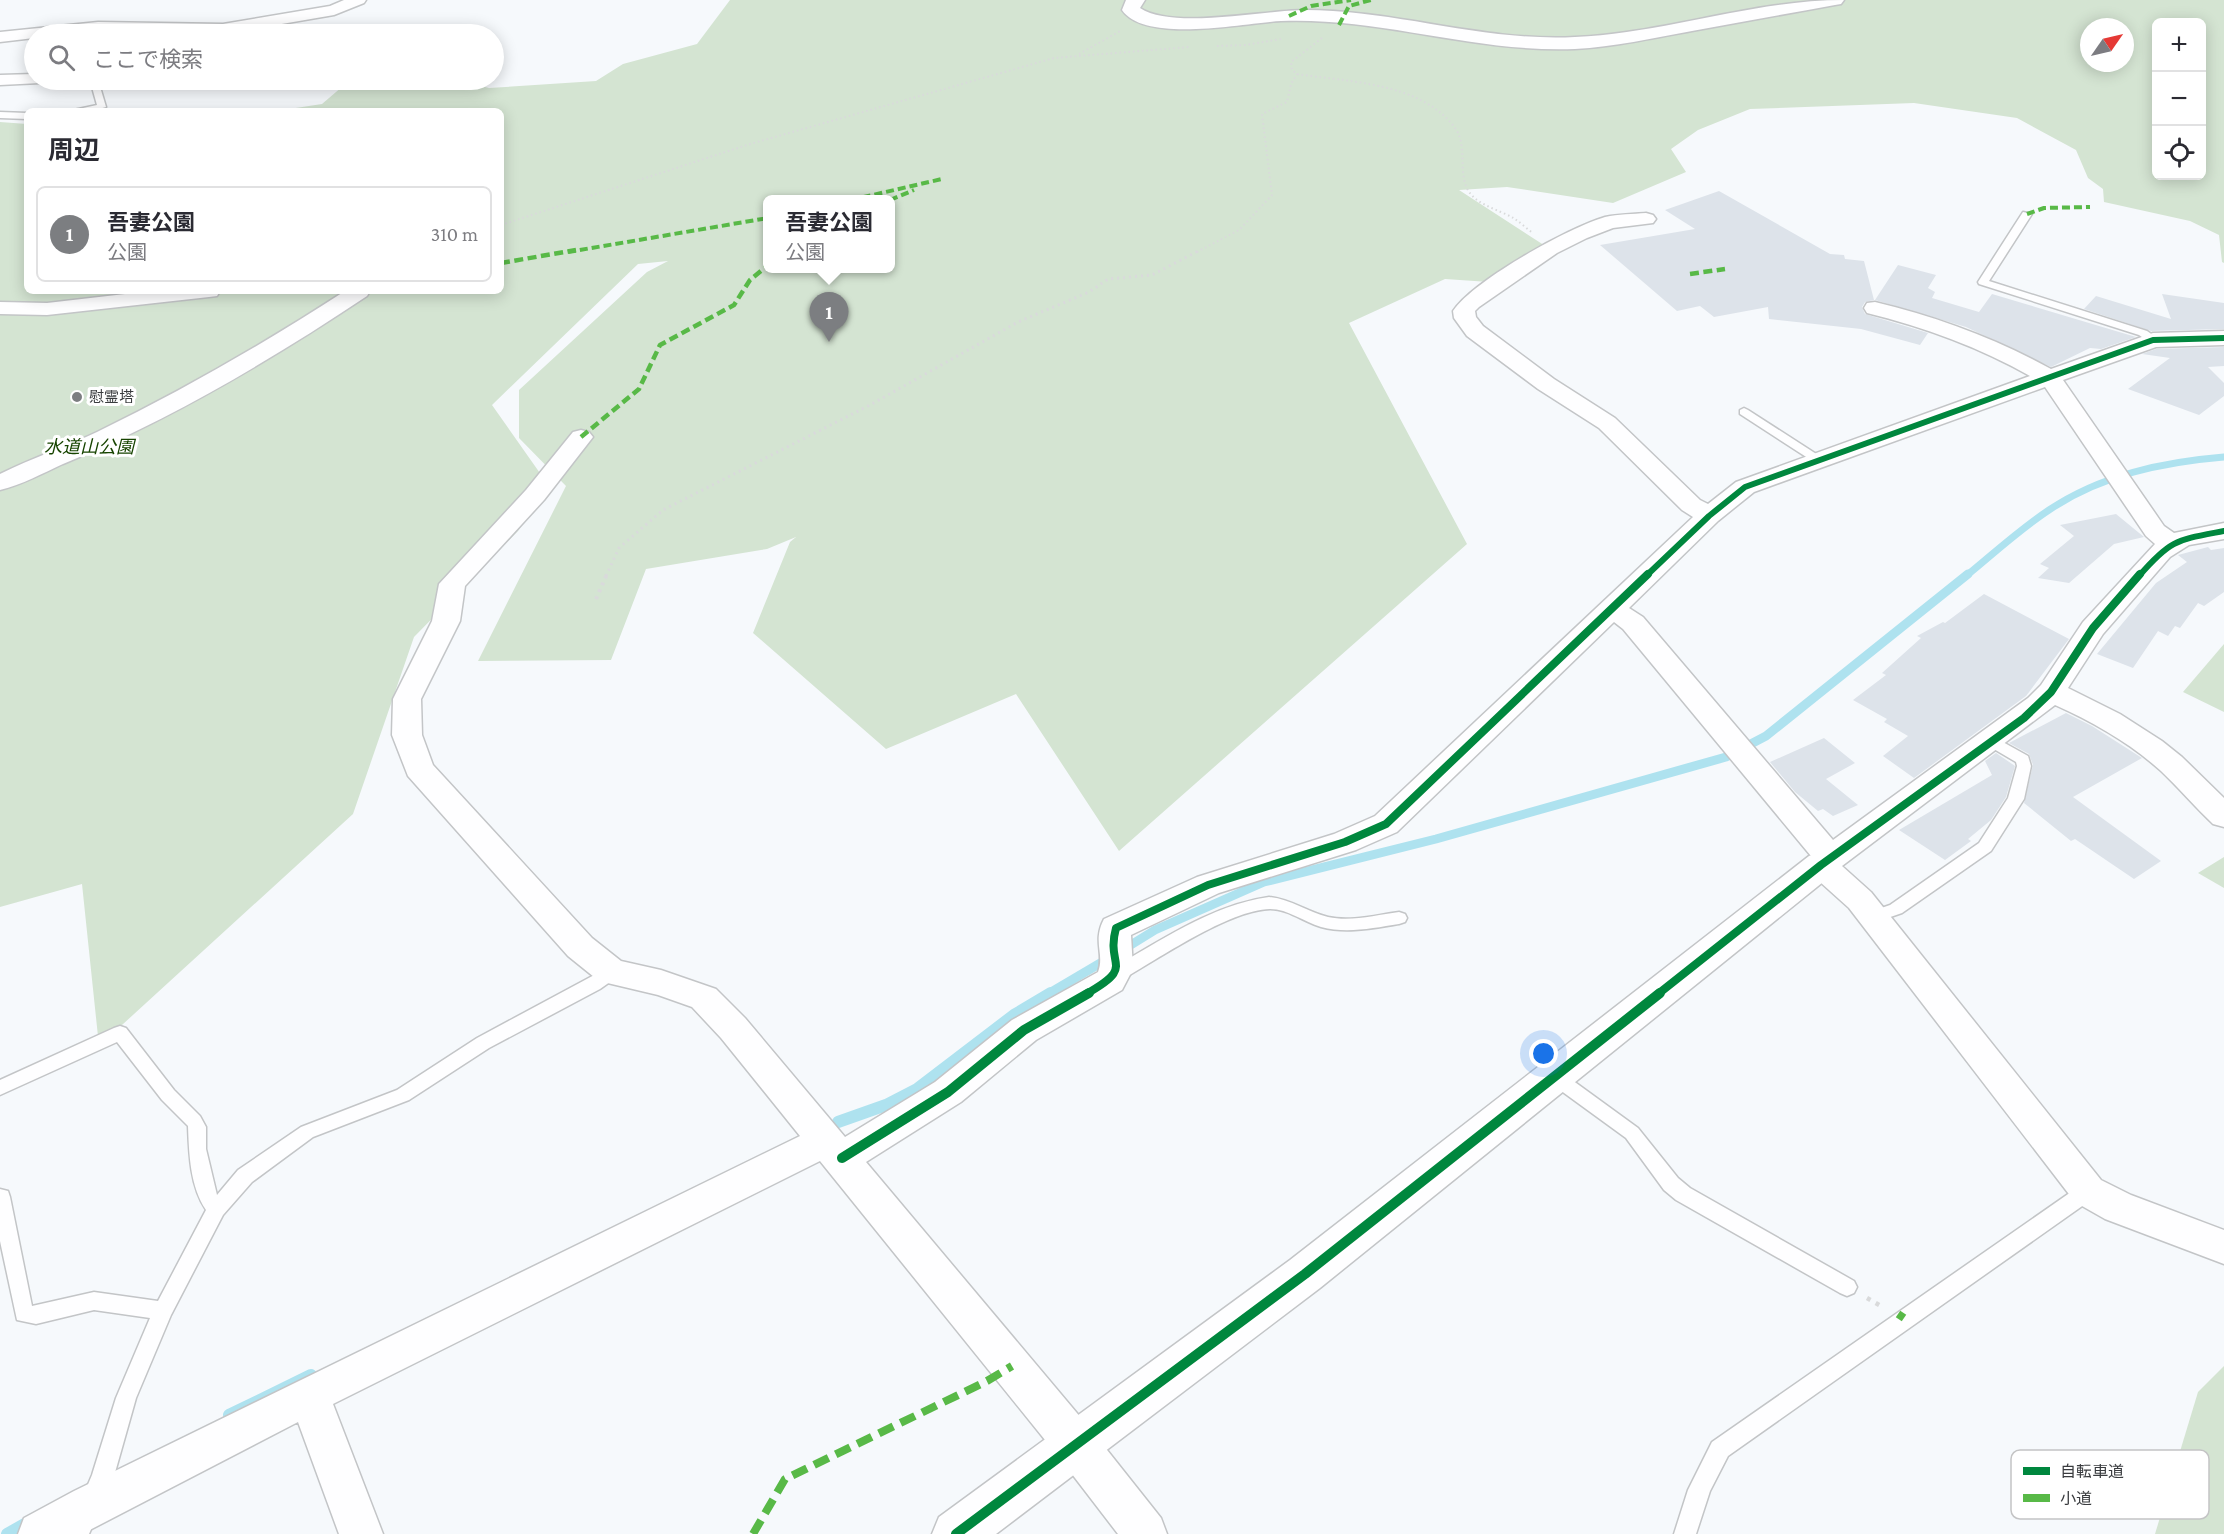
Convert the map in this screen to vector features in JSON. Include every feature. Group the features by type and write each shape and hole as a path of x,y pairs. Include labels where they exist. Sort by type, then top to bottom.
{"street":[{"path":"243,24 305,8 334,10 358,0"},
{"path":"1136,0 1131,10 1143,19 1154,22 1187,23 1275,16 1335,16 1509,42 1573,44 1625,38 1835,0"},
{"path":"0,37 24,36"},
{"path":"0,80 24,79"},
{"path":"1646,219 1600,225 1557,246 1471,302 1464,310 1468,324 1546,384 1607,423 1691,505 1709,516"},
{"path":"0,308 47,309 182,294"},
{"path":"0,483 102,439 177,402 240,366 354,294"},
{"path":"1875,308 1934,325 2030,366 2050,378 2155,531 2172,544"},
{"path":"40,1534 83,1520 309,1395 835,1149 948,1092 1024,1030 1116,962 1113,935 1116,928 1208,885 1345,842 1386,824 1709,516 1745,487 2153,340 2224,338"},
{"path":"581,437 535,495 452,584 446,621 407,699 406,735 418,769 580,947 610,972 661,983 704,998 733,1028 835,1149 1077,1446 1145,1534"},
{"path":"956,1534 1305,1274 1826,861 2024,717 2051,692 2093,628 2152,561 2172,544 2193,536 2224,531"},
{"path":"1611,608 1633,623 1740,751 2088,1191 2118,1207 2224,1247"},
{"path":"2051,692 2073,701 2149,747 2171,764 2224,816"},
{"path":"309,1395 361,1534"}],"lane":[{"path":"95,108 102,107 97,90"},
{"path":"0,115 24,116"},
{"path":"2027,214 1983,282 2143,333 2153,340"},
{"path":"1744,412 1818,459"},
{"path":"1873,917 1896,909 1985,847 2016,799 2024,766 2023,760 1992,741"},
{"path":"1116,962 1213,921 1252,906 1267,903 1278,904 1335,925 1399,918"},
{"path":"83,1520 103,1476 126,1398 163,1311 216,1209 245,1176 307,1132 403,1095 483,1043 594,984 610,972"},
{"path":"0,1089 120,1033 168,1095 194,1121 207,1196 216,1209"},
{"path":"1556,1077 1632,1133 1671,1184 1683,1194 1847,1287"},
{"path":"1685,1534 1692,1503 1704,1475 1720,1449 2088,1191"},
{"path":"1,1197 24,1314 36,1315 94,1301 163,1311"}],"path":[{"path":"1078,55 1137,24 1154,22"},
{"path":"1325,36 1291,62 1292,70 1297,74 1396,92 1423,102 1445,116 1456,129 1462,145 1462,165 1468,190 1478,200 1514,218 1523,227 1557,246"},
{"path":"1216,46 1246,45 1290,37"},
{"path":"504,224 750,144 1054,58 1195,46"},
{"path":"596,599 619,548 663,510 870,405 1018,322 1089,292 1108,279 1152,275 1239,230 1272,195 1262,114 1287,102 1291,84 1297,74"},
{"path":"1847,1287 1887,1309"}],"green space":[{"name":"水道山公園","path":"730,0 2224,0 2224,263 2219,235 2190,221 2104,202 2103,189 2088,178 2076,150 2017,118 1914,103 1750,109 1698,130 1671,149 1686,172 1613,203 1507,187 1459,190 1550,249 1489,282 1445,279 1349,323 1467,544 1119,851 1016,694 886,749 753,633 790,542 796,537 767,549 646,569 611,660 478,661 566,486 519,438 519,390 647,272 668,261 638,264 492,405 549,486 518,531 414,637 353,814 99,1046 82,884 0,907 0,122 24,124 24,294 504,294 504,108 296,108 322,104 338,90 504,90 504,87 596,81 623,64 697,44"},
{"path":"2224,644 2224,712 2183,692"},
{"path":"2224,857 2224,888 2198,873"},
{"path":"2224,1366 2224,1534 2155,1534 2160,1519 2209,1519 2209,1450 2180,1450 2198,1392"}],"building":[{"path":"1719,191 1830,254 1844,255 1845,259 1864,261 1874,300 1865,302 1862,307 1865,314 1928,333 1920,345 1861,329 1769,319 1768,307 1714,317 1700,306 1677,311 1600,245 1695,229 1665,210"},
{"path":"1898,265 1936,275 1928,288 1935,292 1932,298 1979,312 1992,294 2136,337 2101,349 2090,348 2051,367 1966,327 1875,300"},
{"path":"2162,294 2224,303 2224,329 2151,331 2084,309 2096,296 2171,319"},
{"path":"2224,347 2224,366 2208,367 2224,383 2224,396 2199,415 2128,389 2170,358 2142,354 2156,349"},
{"path":"2116,514 2144,537 2114,544 2069,583 2038,578 2049,568 2040,564 2074,536 2060,525"},
{"path":"2208,547 2211,550 2224,548 2224,592 2204,606 2198,603 2180,628 2175,626 2168,636 2158,631 2133,668 2097,654 2156,583 2187,562 2178,555"},
{"path":"1984,594 2069,639 2026,696 1914,778 1883,756 1908,736 1884,722 1887,719 1853,700 1886,675 1882,673 1921,638 1917,636 1945,623"},
{"path":"2066,713 2092,726 2142,758 2073,797 2161,861 2134,879 2075,839 2071,841 2024,803 2033,765 2029,754 2009,743"},
{"path":"1824,738 1855,763 1826,779 1858,805 1833,816 1823,809 1818,811 1795,792 1770,762"},
{"path":"1996,753 2015,766 2006,797 1991,820 1968,839 1971,841 1945,860 1899,830 1992,775 1985,761"}],"waterway":[{"path":"1966,576 2038,517 2090,488 2133,472 2178,462 2224,457"},
{"path":"1121,951 1155,930 1264,882 1436,839 1726,757 1766,736 1968,574"},
{"path":"1048,994 1109,958"},
{"path":"838,1122 886,1105 917,1089 1014,1015 1051,993"},
{"path":"229,1415 311,1375"},
{"path":"7,1534 30,1521"}],"marked path":[{"path":"1289,16 1311,6 1351,0"},
{"path":"1339,25 1349,6 1371,0"},
{"path":"873,195 942,179"},
{"path":"895,198 914,190"},
{"path":"2027,214 2044,208 2090,207"},
{"path":"504,262 763,219"},
{"path":"581,437 639,389 660,345 734,305 750,280 763,269"},
{"path":"1690,274 1725,269"},
{"path":"1898,1314 1904,1318"},
{"path":"753,1534 785,1479 987,1381 1012,1366"}],"cycle path":[{"path":"842,1158 948,1092 1024,1030 1110,981 1117,969 1114,942 1116,928 1208,885 1345,842 1386,824 1709,516 1745,487 2153,340 2224,338"},
{"path":"956,1534 1305,1274 1821,865 2024,718 2051,692 2093,628 2161,551 2181,539 2224,531"}],"place":[{"name":"吾妻公園","path":"829,342"},
{"name":"慰霊塔","path":"77,397"}]}
